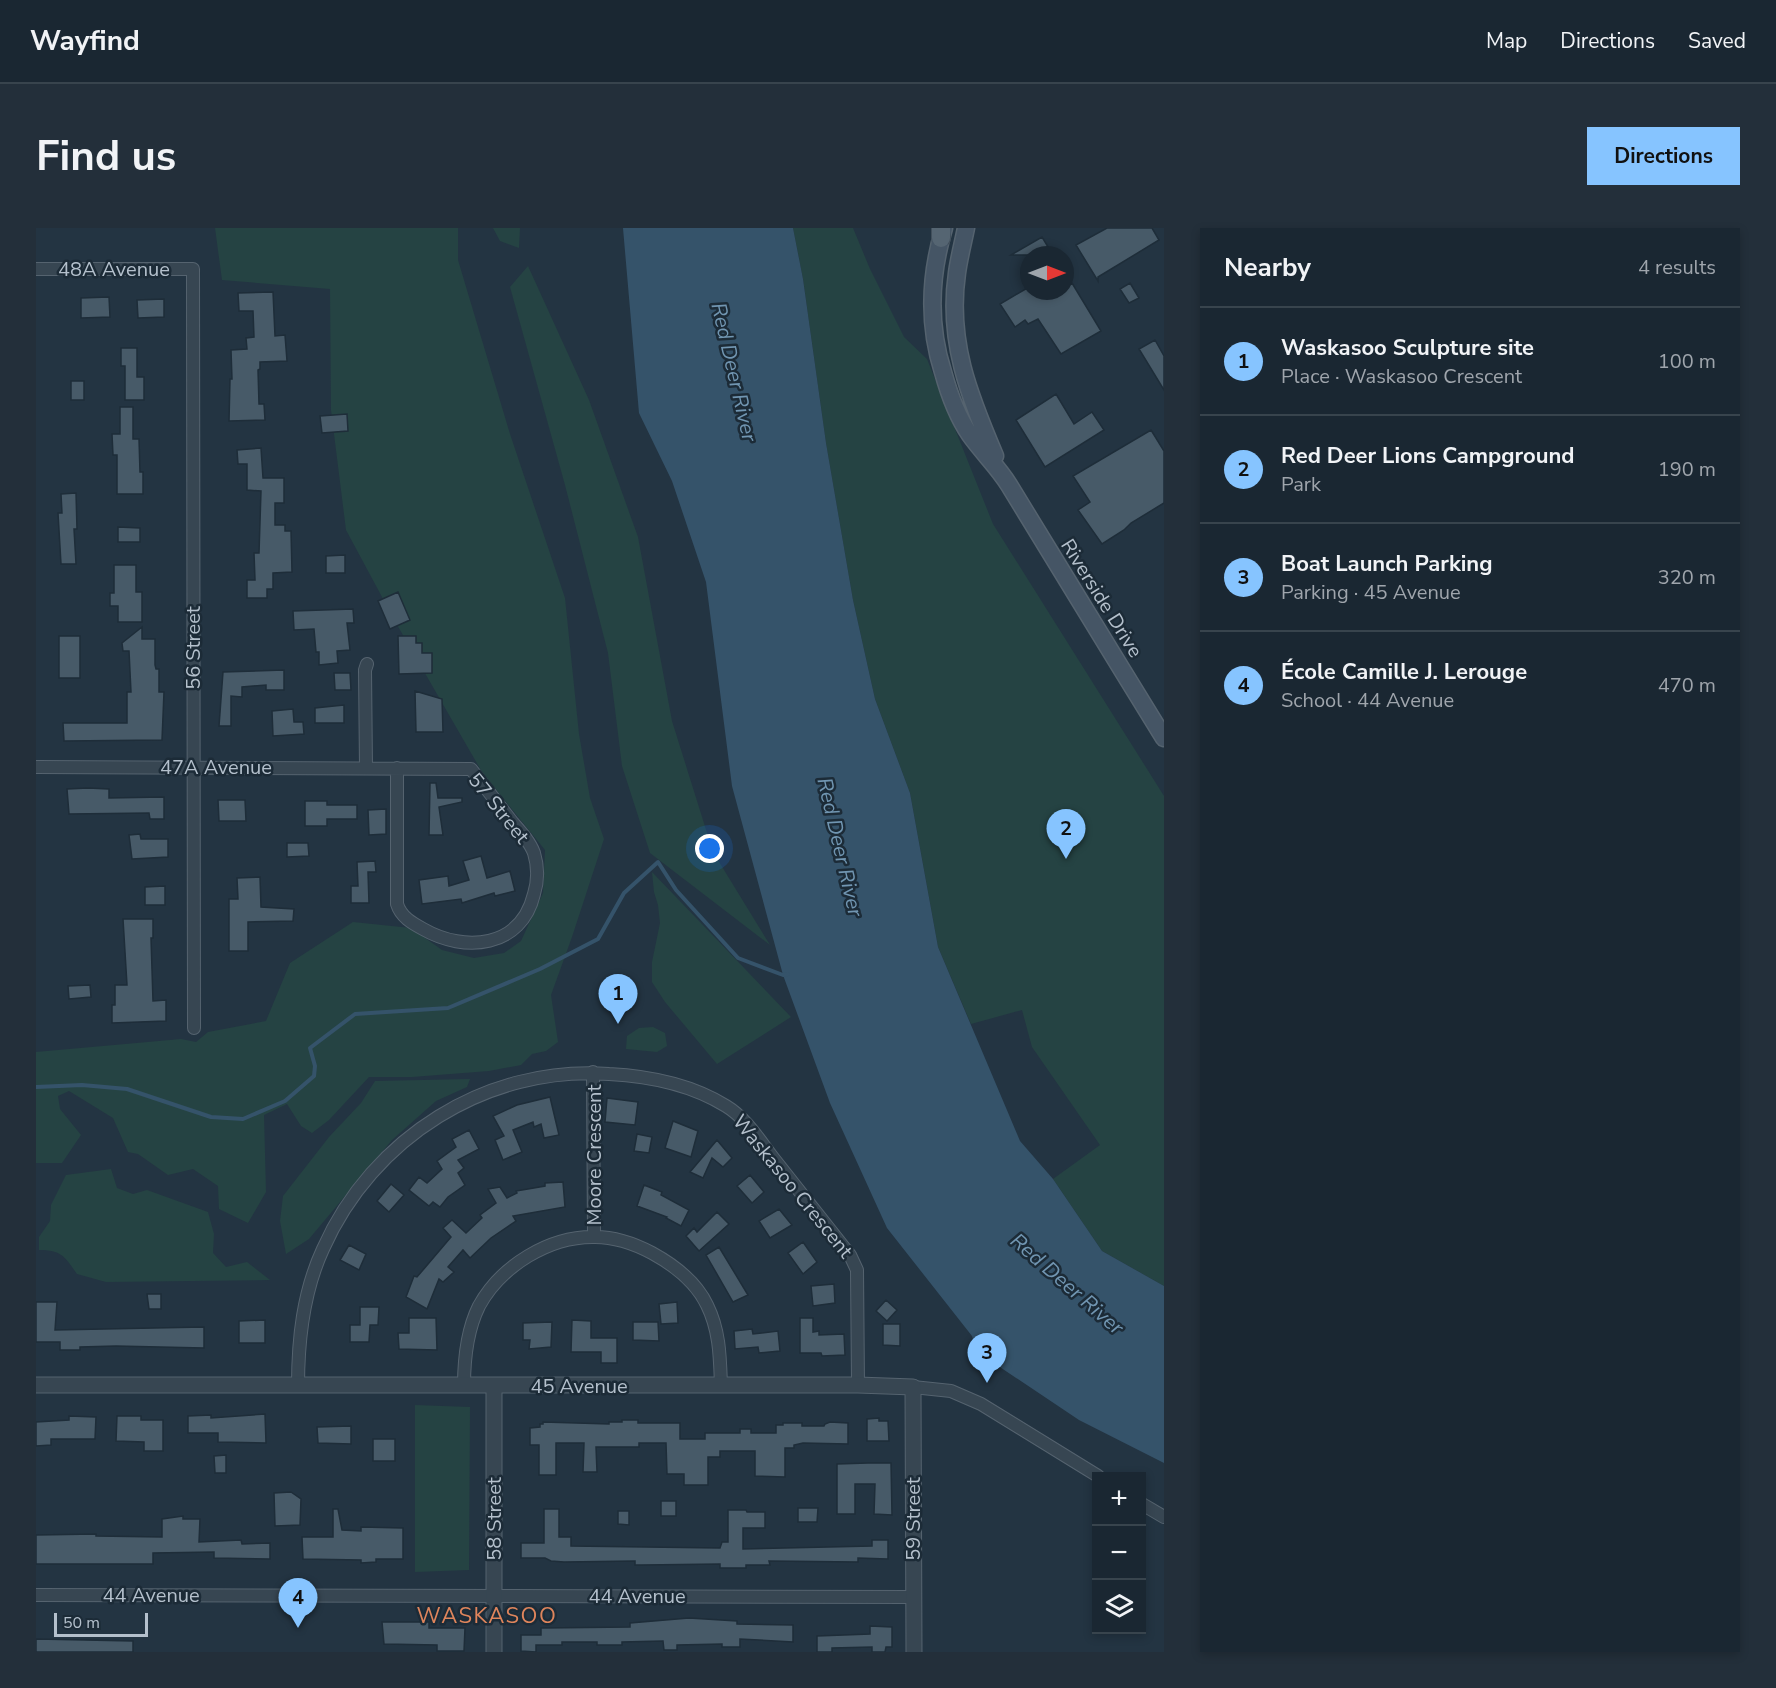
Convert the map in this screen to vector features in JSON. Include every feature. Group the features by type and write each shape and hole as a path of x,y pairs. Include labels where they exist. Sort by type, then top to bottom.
{"main road":[{"name":"Riverside Drive","path":"966,228 955,291 958,353 969,395 1005,479"},
{"name":"Riverside Drive","path":"942,231 932,290 933,315 939,359 951,397 970,435 1005,479 1164,738"},
{"path":"939,359 958,353"}],"street":[{"name":"48A Avenue","path":"36,269 193,269"},
{"name":"56 Street","path":"193,269 194,1028"},
{"path":"366,768 365,670 367,664"},
{"name":"47A Avenue","path":"36,766 396,768"},
{"name":"57 Street","path":"396,768 471,769 527,841 535,855 536,887 525,915 512,930 490,941 463,943 435,935 400,912 397,904 396,768"},
{"name":"Moore Crescent","path":"593,1072 594,1237"},
{"name":"Waskasoo Crescent","path":"298,1386 300,1334 308,1293 317,1264 344,1209 381,1162 433,1120 472,1099 510,1084 532,1079 593,1072 640,1077 683,1087 727,1106 748,1126 850,1255 857,1270 858,1385"},
{"name":"Moore Crescent","path":"464,1386 467,1344 478,1308 499,1279 528,1255 548,1246 568,1240 594,1237 629,1244 647,1251 665,1260 694,1285 715,1323 720,1351 721,1386"},
{"name":"45 Avenue","path":"36,1385 858,1385 914,1387 951,1391 981,1404 1092,1472"},
{"name":"58 Street","path":"494,1386 495,1652"},
{"name":"59 Street","path":"914,1387 914,1652"},
{"path":"1146,1506 1164,1517"},
{"name":"44 Avenue","path":"36,1595 913,1597"}],"green space":[{"path":"215,228 458,228 458,260 510,434 565,598 579,734 590,798 604,839 551,995 558,1042 546,1051 532,1054 521,1065 489,1071 412,1077 369,1077 329,1120 312,1133 301,1126 287,1104 264,1115 266,1192 248,1223 219,1209 218,1186 193,1169 168,1175 138,1154 128,1152 113,1118 69,1091 58,1096 60,1109 81,1135 62,1163 36,1163 36,1052 181,1039 196,1042 208,1032 266,1021 290,963 353,922 411,928 442,950 474,958 504,953 521,941 543,893 545,850 482,772 396,623 346,530 331,410 330,289 222,280"},
{"path":"493,228 520,228 519,248 500,241"},
{"path":"793,228 853,228 870,269 904,337 927,359 993,524 1164,796 1164,1286 1102,1251 1053,1179 1100,1145 1032,1047 1022,1010 971,1024 938,947 910,793 875,699 853,600"},
{"path":"528,266 589,400 638,537 672,721 713,852 770,945 650,853 622,766 608,653 565,485 510,287"},
{"path":"652,872 791,1017 717,1064 665,1002 652,982 652,962 660,923"},
{"path":"653,1027 665,1033 667,1046 657,1052 626,1049 627,1036 639,1028"},
{"path":"470,1079 467,1087 436,1101 392,1140 309,1239 286,1254 280,1221 283,1196 329,1137 361,1103 375,1081"},
{"path":"111,1169 117,1188 133,1194 147,1190 208,1212 214,1234 213,1253 226,1267 247,1262 270,1280 106,1282 77,1274 66,1259 58,1253 39,1250 39,1237 50,1221 51,1205 66,1175"},
{"path":"415,1405 470,1407 469,1570 415,1572"}],"water":[{"name":"Red Deer River","path":"623,228 793,228 853,600 875,699 910,793 938,947 1020,1141 1053,1179 1102,1251 1164,1286 1164,1463 1079,1420 976,1351 972,1336 887,1228 830,1103 783,975 732,786 706,582 672,481 639,413"}],"building":[{"path":"1107,228 1152,228 1159,240 1098,277 1098,281 1076,245"},
{"path":"1042,237 1048,246 1026,246"},
{"path":"1020,250 1020,255 1011,255"},
{"path":"1130,283 1139,298 1129,303 1120,289"},
{"path":"1074,286 1101,331 1061,354 1038,319 1028,324 1025,320 1015,327 1000,304 1020,292 1020,300 1074,300"},
{"path":"273,292 275,336 285,335 287,361 260,362 258,370 259,404 264,404 265,420 229,421 230,379 232,379 231,350 247,349 246,338 254,337 253,311 239,311 238,293"},
{"path":"109,297 110,317 81,318 81,298"},
{"path":"164,299 164,317 138,318 137,300"},
{"path":"1155,340 1164,356 1164,390 1139,349"},
{"path":"121,348 137,348 137,377 144,377 144,400 125,400 125,366 121,366"},
{"path":"71,381 84,381 84,400 71,400"},
{"path":"1056,394 1074,424 1092,412 1104,430 1045,467 1016,420"},
{"path":"120,407 133,407 133,439 139,439 143,494 117,494 117,455 113,455 112,434 120,434"},
{"path":"347,414 348,431 322,433 320,416"},
{"path":"1151,430 1164,451 1164,503 1102,544 1078,510 1090,502 1073,476"},
{"path":"261,448 263,478 284,478 284,503 275,503 275,525 285,525 285,531 291,531 292,572 273,573 273,589 267,589 267,598 247,598 247,580 255,580 254,553 259,553 261,491 247,490 247,464 238,464 237,450"},
{"path":"76,493 77,529 74,529 76,564 61,564 58,513 62,513 61,494"},
{"path":"118,527 140,528 140,542 118,542"},
{"path":"345,555 345,573 326,573 326,556"},
{"path":"114,565 136,565 136,592 142,592 142,622 118,622 118,606 110,606 110,593 114,593"},
{"path":"398,592 410,620 390,629 378,601"},
{"path":"353,609 354,623 347,623 350,650 337,651 338,663 319,665 314,629 294,630 293,611"},
{"path":"142,627 142,639 155,639 155,665 156,669 159,669 159,692 164,692 162,740 64,741 63,723 127,723 127,692 131,692 129,651 123,651 122,643"},
{"path":"59,636 80,636 80,678 59,678"},
{"path":"398,636 416,636 416,643 422,643 422,653 432,653 432,673 399,674"},
{"path":"284,670 284,690 266,690 266,685 242,687 242,697 231,696 231,726 219,726 223,672"},
{"path":"334,673 350,673 351,690 335,690"},
{"path":"415,691 442,699 443,732 416,732"},
{"path":"344,705 344,723 315,723 315,708"},
{"path":"293,709 294,722 303,722 304,734 273,736 272,711"},
{"path":"430,783 436,783 438,798 462,798 462,802 439,807 443,835 429,835"},
{"path":"67,789 109,789 109,798 164,797 164,819 150,819 149,813 69,814"},
{"path":"218,800 245,800 246,821 219,821"},
{"path":"305,801 327,801 327,805 357,805 357,819 327,819 327,826 305,826"},
{"path":"386,809 386,834 369,835 368,810"},
{"path":"140,834 141,839 168,839 168,857 132,859 129,835"},
{"path":"287,843 308,843 309,856 287,857"},
{"path":"481,856 487,878 510,871 515,891 495,896 494,893 462,903 461,899 422,904 419,880 448,876 449,886 469,880 463,861"},
{"path":"375,861 376,872 368,872 369,903 351,903 351,886 358,886 357,862"},
{"path":"260,877 261,907 294,909 293,921 248,922 248,951 229,951 229,899 238,899 237,878"},
{"path":"165,886 165,905 145,905 145,887"},
{"path":"123,919 153,919 153,938 151,938 153,1001 166,1000 166,1021 112,1023 115,985 127,985"},
{"path":"90,985 91,997 69,999 68,986"},
{"path":"550,1097 559,1135 544,1138 541,1124 534,1127 533,1122 513,1130 522,1152 503,1160 495,1140 504,1136 493,1116 517,1105"},
{"path":"607,1098 638,1102 635,1125 605,1122"},
{"path":"673,1121 698,1131 691,1157 665,1148"},
{"path":"469,1130 479,1149 458,1160 464,1168 458,1173 465,1185 448,1197 440,1207 433,1202 429,1206 409,1190 419,1177 427,1183 442,1169 437,1161 456,1147 452,1139"},
{"path":"637,1134 652,1137 649,1153 634,1151"},
{"path":"717,1140 732,1158 723,1167 712,1158 703,1178 690,1172"},
{"path":"750,1175 764,1192 752,1203 737,1186"},
{"path":"563,1182 565,1207 513,1216 516,1221 491,1238 470,1258 463,1250 448,1267 454,1272 443,1282 439,1279 427,1309 406,1297 414,1276 417,1277 451,1237 443,1228 452,1220 466,1233 482,1218 480,1215 496,1203 488,1189 500,1187 507,1198 517,1193 516,1191 545,1186 545,1183"},
{"path":"391,1184 404,1195 389,1212 377,1201"},
{"path":"644,1185 662,1192 661,1195 689,1210 681,1226 667,1217 637,1206"},
{"path":"779,1209 792,1225 770,1238 759,1221"},
{"path":"717,1212 729,1224 699,1251 686,1236 694,1228 697,1232"},
{"path":"803,1242 817,1262 803,1274 788,1253"},
{"path":"349,1245 366,1254 359,1270 340,1260"},
{"path":"719,1247 748,1295 733,1302 706,1255"},
{"path":"834,1284 835,1303 813,1306 811,1286"},
{"path":"147,1294 161,1294 161,1309 149,1309"},
{"path":"886,1300 897,1310 887,1321 876,1311"},
{"path":"36,1302 57,1302 55,1330 204,1327 204,1348 116,1346 60,1350 60,1342 36,1342"},
{"path":"677,1302 678,1323 661,1324 659,1304"},
{"path":"360,1307 379,1307 378,1325 370,1325 369,1342 350,1342 350,1325 360,1325"},
{"path":"409,1318 436,1318 437,1350 399,1349 398,1333 409,1333"},
{"path":"800,1318 813,1318 813,1332 819,1331 819,1335 844,1334 845,1355 822,1356 821,1353 800,1353"},
{"path":"265,1320 265,1343 239,1343 239,1321"},
{"path":"572,1320 591,1321 591,1338 617,1338 617,1363 601,1363 601,1352 571,1352"},
{"path":"552,1322 551,1347 529,1349 530,1340 523,1340 523,1323"},
{"path":"633,1322 658,1322 659,1341 633,1340"},
{"path":"883,1324 900,1324 900,1346 883,1345"},
{"path":"752,1329 753,1334 778,1331 780,1351 759,1353 758,1347 735,1349 734,1331"},
{"path":"265,1414 266,1443 218,1442 218,1433 188,1433 188,1416 211,1415 211,1418"},
{"path":"69,1416 96,1417 95,1439 51,1439 51,1445 36,1446 36,1422 69,1420"},
{"path":"117,1416 141,1416 141,1420 163,1420 163,1451 144,1451 144,1442 116,1441"},
{"path":"879,1418 879,1421 888,1421 889,1441 867,1441 867,1419"},
{"path":"622,1420 638,1420 638,1423 680,1423 680,1439 705,1439 705,1433 740,1433 740,1429 751,1429 751,1433 776,1433 776,1425 783,1425 783,1423 824,1426 830,1422 848,1423 848,1444 803,1443 794,1445 794,1448 785,1448 785,1477 755,1476 755,1451 720,1451 720,1457 708,1457 708,1485 684,1485 684,1474 667,1474 666,1443 639,1443 639,1447 596,1447 597,1472 583,1472 584,1443 556,1443 556,1475 539,1475 539,1445 530,1445 530,1428 540,1427 543,1422 609,1424 609,1422 622,1422"},
{"path":"351,1426 351,1444 318,1443 317,1427"},
{"path":"373,1439 395,1439 395,1461 373,1461"},
{"path":"226,1455 226,1473 215,1473 214,1456"},
{"path":"891,1463 892,1515 874,1514 875,1484 855,1484 855,1514 837,1514 837,1464"},
{"path":"291,1492 301,1499 300,1525 275,1526 274,1493"},
{"path":"661,1501 676,1501 676,1516 661,1516"},
{"path":"798,1508 818,1508 817,1522 798,1522"},
{"path":"333,1509 338,1509 342,1530 361,1531 361,1527 403,1528 403,1559 376,1559 376,1562 361,1563 361,1560 303,1559 302,1537 333,1537"},
{"path":"544,1509 559,1509 559,1537 571,1537 571,1546 720,1548 722,1542 728,1542 728,1510 746,1510 747,1512 765,1512 765,1528 743,1528 743,1549 872,1546 872,1540 888,1540 888,1559 858,1558 858,1562 769,1561 770,1565 720,1568 720,1564 635,1565 635,1561 564,1562 545,1558 521,1558 521,1543 544,1543"},
{"path":"618,1511 629,1511 629,1525 618,1524"},
{"path":"183,1516 183,1519 200,1519 199,1542 241,1540 242,1544 270,1543 270,1559 214,1558 214,1552 153,1553 153,1564 36,1564 36,1535 96,1534 96,1536 162,1537 162,1519"},
{"path":"689,1618 737,1621 737,1624 793,1625 793,1642 740,1639 740,1647 722,1647 722,1644 677,1645 677,1650 664,1650 663,1641 622,1642 622,1645 562,1642 562,1645 536,1645 536,1652 521,1651 521,1635 541,1635 541,1628 630,1627 630,1623"},
{"path":"382,1622 429,1622 429,1628 465,1628 464,1651 437,1651 437,1645 384,1644"},
{"path":"870,1626 892,1627 892,1647 886,1647 885,1652 872,1652 872,1647 832,1648 832,1652 817,1652 817,1636 870,1634"},
{"path":"36,1639 133,1641 133,1652 36,1652"}],"waterway":[{"path":"36,1087 82,1085 127,1089 211,1117 243,1119 285,1101 314,1076 315,1066 310,1048 355,1014 448,1008 540,969 598,939 624,893 658,862 676,890 738,958 783,975 788,974"}],"place":[{"name":"Red Deer Lions Campground","path":"1066,859"},
{"name":"Waskasoo Sculpture site","path":"618,1024"},
{"name":"Boat Launch Parking","path":"987,1383"},
{"name":"École Camille J. Lerouge","path":"298,1628"}],"district":[{"name":"WASKASOO","path":"487,1615"}]}
